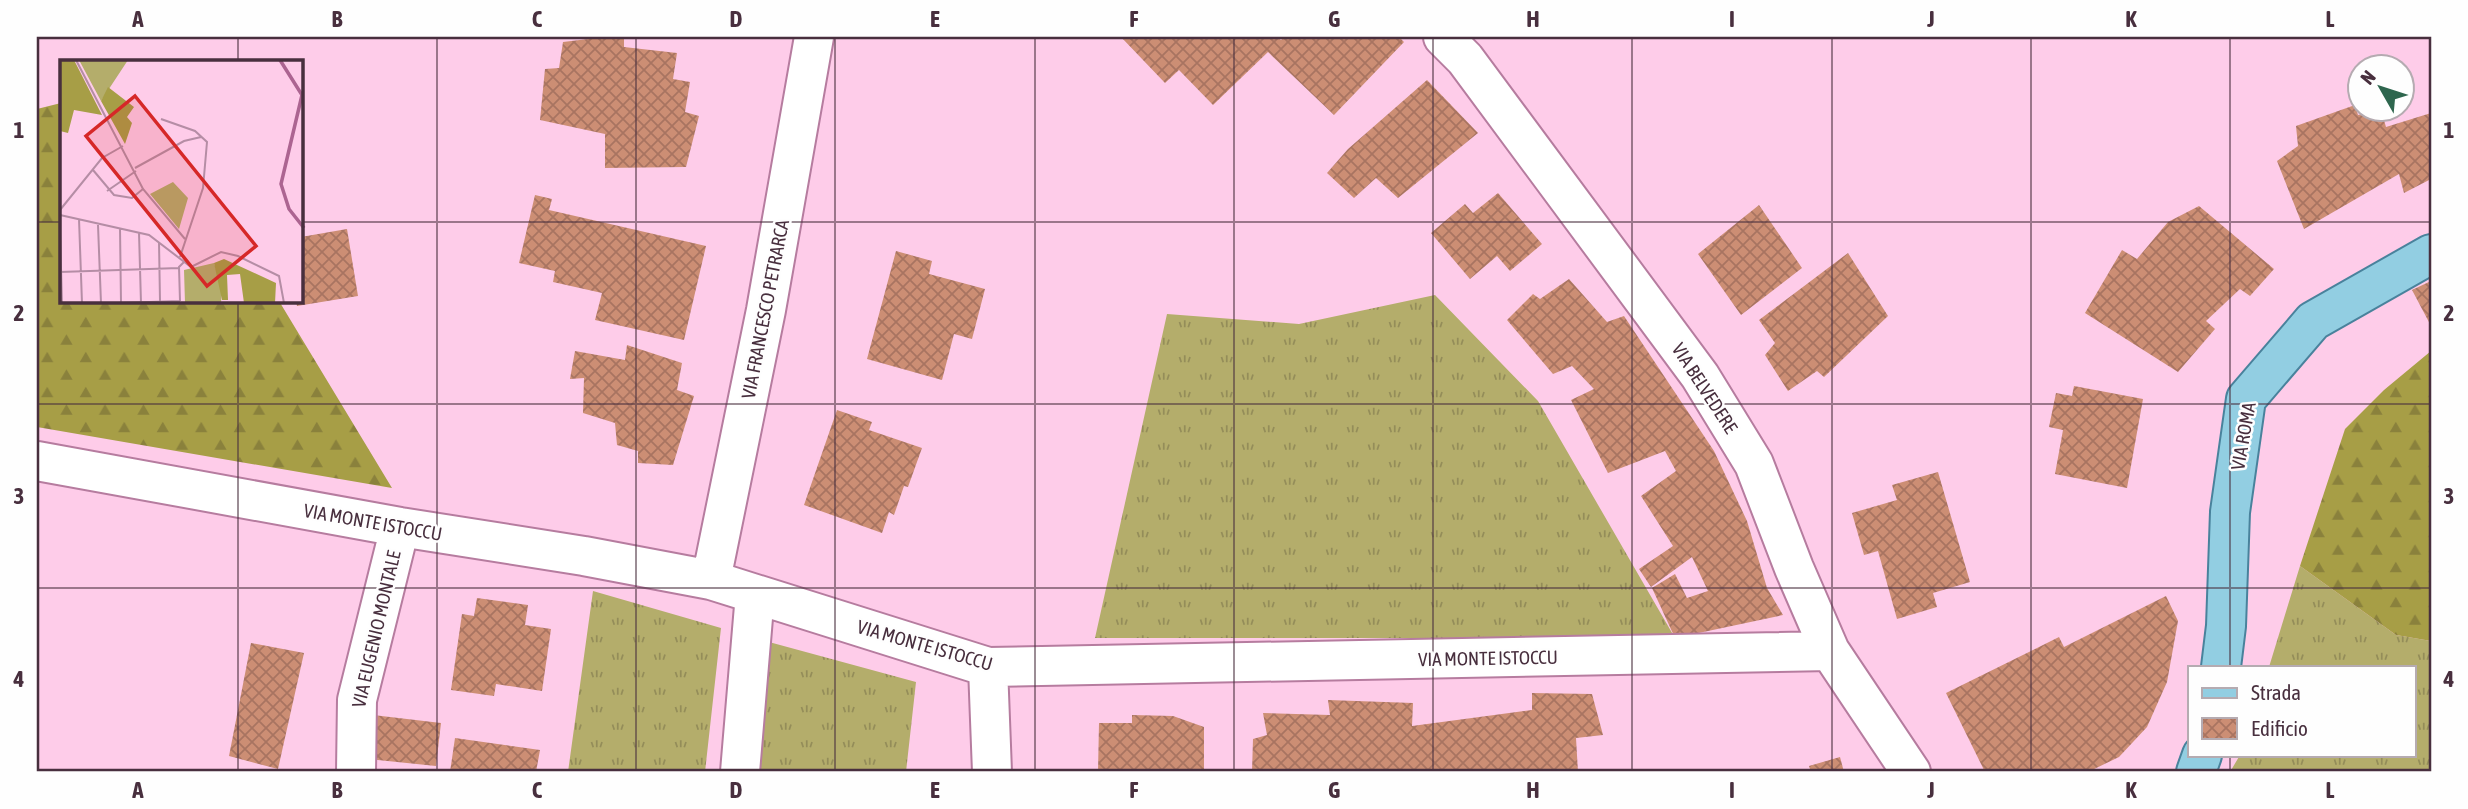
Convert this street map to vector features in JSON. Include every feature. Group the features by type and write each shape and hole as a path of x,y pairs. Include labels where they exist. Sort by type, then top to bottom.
{"main road":[{"name":"VIA ROMA","path":"2221,666 2226,626 2230,512 2246,399 2313,321 2431,254"}],"street":[{"name":"VIA FRANCESCO PETRARCA","path":"711,580 765,310 814,37"},
{"name":"VIA BELVEDERE","path":"1443,37 1465,59 1700,376 1754,464 1794,568 1830,651 1911,772"},
{"name":"VIA MONTE ISTOCCU","path":"37,461 711,580 988,667 1830,651"},
{"name":"VIA EUGENIO MONTALE","path":"356,772 356,699 400,527"},
{"path":"740,772 755,594"},
{"path":"988,667 992,772"}],"green space":[{"path":"60,103 60,303 280,303 392,488 37,427 37,109"},
{"path":"1435,295 1538,401 1675,638 1095,638 1167,314 1299,324"},
{"path":"2431,351 2431,641 2396,635 2300,566 2345,429 2384,390"},
{"path":"2300,566 2396,635 2431,641 2431,772 2230,772 2239,756 2416,756 2416,666 2269,666"},
{"path":"593,591 721,628 705,772 568,772"},
{"path":"769,642 916,682 906,772 760,772"}],"building":[{"path":"624,37 624,47 677,53 673,79 690,82 685,112 699,116 686,167 605,168 605,134 540,120 545,69 559,68 563,42"},
{"path":"1121,37 1277,37 1281,40 1284,37 1399,37 1404,42 1334,115 1268,52 1213,105 1179,70 1165,83"},
{"path":"1427,80 1478,133 1398,198 1376,178 1354,198 1327,173 1348,149"},
{"path":"2346,108 2346,122 2385,122 2386,127 2402,122 2416,122 2416,118 2431,113 2431,179 2404,193 2399,174 2304,229 2277,161 2298,146 2296,126"},
{"path":"1498,193 1542,244 1510,271 1497,256 1470,279 1431,233 1465,204 1473,213"},
{"path":"535,195 552,199 549,210 706,246 684,340 595,320 602,293 553,282 555,271 519,263"},
{"path":"1759,205 1802,268 1741,315 1698,254"},
{"path":"2199,206 2274,269 2250,296 2240,289 2206,321 2215,329 2178,372 2085,313 2122,250 2137,259 2168,222"},
{"path":"347,229 358,296 297,306 296,303 303,303 303,237"},
{"path":"896,251 932,261 929,274 985,289 972,339 954,334 942,380 867,359"},
{"path":"1848,253 1888,316 1824,377 1817,371 1788,391 1765,355 1775,343 1759,320"},
{"path":"1569,279 1607,322 1624,316 1714,451 1747,521 1767,588 1783,615 1675,638 1652,588 1675,574 1687,598 1708,591 1692,557 1651,587 1639,569 1673,546 1641,496 1676,471 1665,451 1608,473 1571,400 1594,389 1572,366 1553,374 1507,320 1533,294 1540,299"},
{"path":"2431,281 2431,326 2412,290"},
{"path":"627,345 682,363 677,390 694,396 673,465 638,463 638,451 617,445 615,423 583,413 584,378 570,379 575,351 625,360"},
{"path":"2074,386 2143,399 2127,488 2055,474 2063,430 2049,427 2056,393 2072,396"},
{"path":"837,410 872,422 869,430 922,448 908,487 904,486 894,515 889,512 882,533 804,505"},
{"path":"1938,472 1970,582 1933,593 1937,607 1897,619 1878,551 1864,555 1852,513 1897,500 1892,485"},
{"path":"2166,596 2178,621 2167,682 2147,727 2119,757 2088,772 1985,772 1946,693 2059,637 2064,647"},
{"path":"477,598 528,605 525,625 551,629 542,691 496,684 494,696 451,690 462,614 474,616"},
{"path":"251,643 304,653 278,769 229,756"},
{"path":"1532,693 1592,694 1603,735 1576,738 1578,772 1252,772 1253,739 1267,735 1263,713 1330,715 1328,700 1413,703 1412,726 1532,710"},
{"path":"373,715 441,723 436,766 368,759"},
{"path":"1132,715 1173,716 1204,727 1204,772 1098,772 1099,723 1132,723"},
{"path":"455,738 540,750 536,772 450,772"},
{"path":"1840,757 1844,772 1811,772 1809,766"}]}
